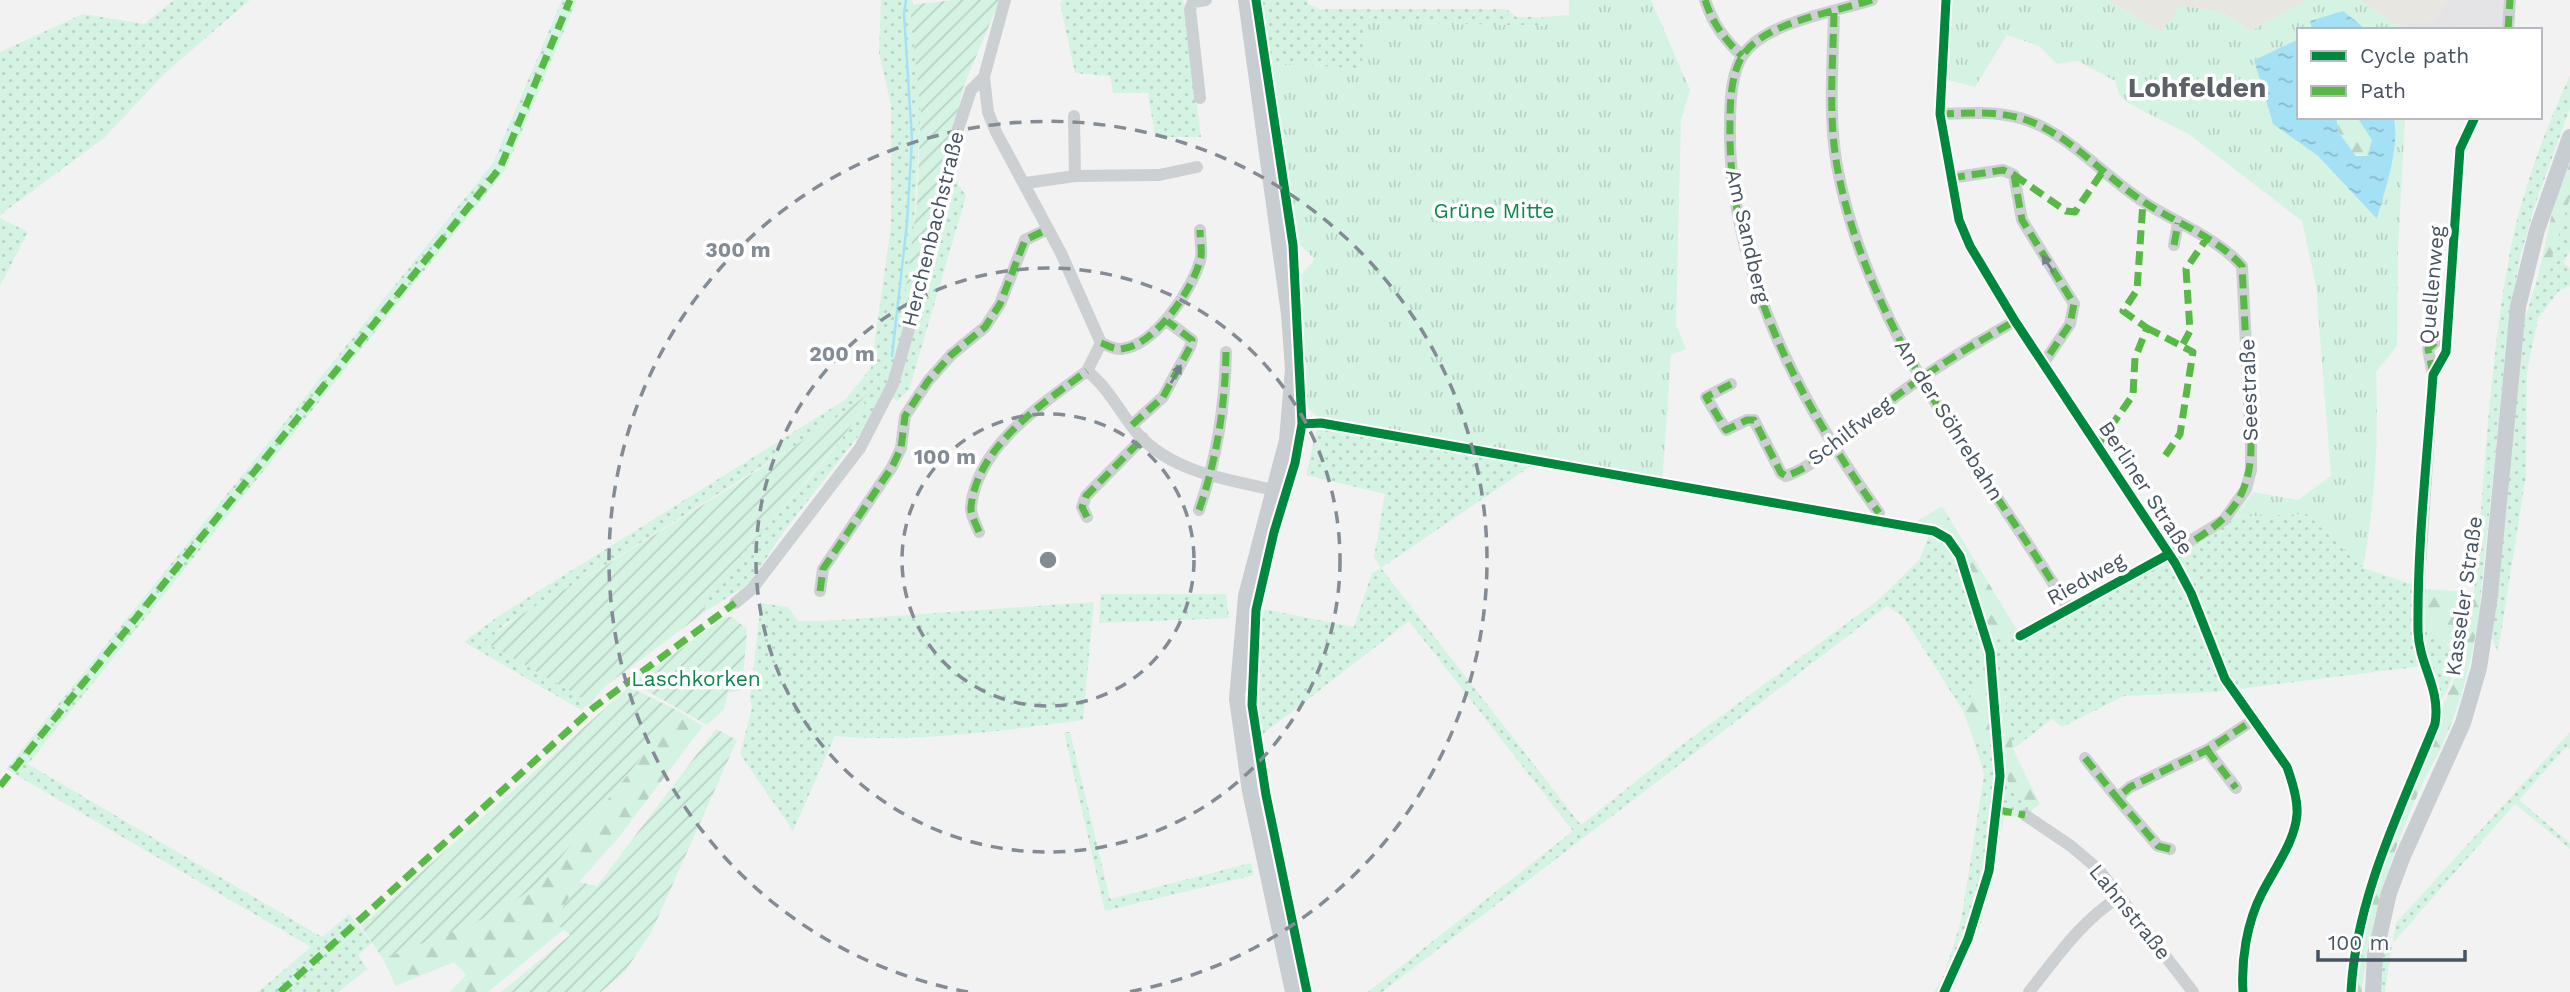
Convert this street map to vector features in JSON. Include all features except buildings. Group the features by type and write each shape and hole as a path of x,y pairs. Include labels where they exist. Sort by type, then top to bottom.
{"main road":[{"path":"1246,0 1292,342 1291,416 1275,490 1246,596 1237,699 1250,791 1293,992"},
{"name":"Kasseler Straße","path":"2373,992 2375,954 2389,893 2463,723 2479,667 2518,307 2547,196 2570,137"}],"street":[{"name":"Herchenbachstraße","path":"735,603 752,589 860,448 892,384 927,266 953,144 971,90 984,77 1005,0"},
{"path":"1705,0 1712,20 1724,40 1742,57 1753,43 1775,29 1872,0"},
{"name":"Berliner Straße","path":"1946,0 1940,114 1959,220 1970,247 2015,321 2169,554 2191,593 2225,679 2287,767 2297,814 2290,840 2260,897 2249,928 2243,992"},
{"path":"2508,28 2510,0"},
{"path":"1197,1 1191,23 1200,98"},
{"name":"An der Söhrebahn","path":"1834,12 1831,62 1837,164 1852,226 1869,274 1920,379 2069,609"},
{"name":"Am Sandberg","path":"1742,57 1730,106 1729,154 1740,219 1758,286 1781,350 1832,447 1879,513"},
{"path":"984,77 988,112 1026,183 1101,343 1119,350 1150,335 1167,321 1196,271 1201,256 1200,230"},
{"name":"Seestraße","path":"1940,114 2020,118 2042,128 2143,202 2233,255 2242,266 2247,324 2251,470 2246,489 2224,520 2169,554"},
{"path":"1074,116 1075,176"},
{"name":"Quellenweg","path":"2419,581 2433,375 2446,352 2460,149 2468,119"},
{"path":"1026,183 1075,176 1159,175 1198,167"},
{"path":"1951,178 2003,170 2014,175 2022,220 2074,304 2070,324 2043,364"},
{"path":"2174,245 2178,223"},
{"path":"820,591 823,569 892,467 901,448 905,416 928,381 951,355 985,327 1000,304 1025,240 1048,229"},
{"path":"1132,425 1163,397 1190,347 1192,340 1167,321"},
{"name":"Schilfweg","path":"1731,384 1706,397 1726,430 1747,420 1754,420 1781,473 1792,474 1832,447 1920,379 2015,321"},
{"path":"979,532 970,509 977,484 1003,439 1087,371 1101,343"},
{"path":"1199,510 1211,475 1225,391 1226,352"},
{"path":"1087,371 1099,380 1132,425 1160,453 1187,468 1275,490"},
{"path":"1087,517 1082,507 1086,496 1143,438"},
{"name":"Riedweg","path":"2020,636 2169,554"},
{"path":"2117,798 2146,777 2207,750 2252,720"},
{"path":"2207,750 2236,789"},
{"path":"2085,758 2158,846 2170,849"},
{"name":"Lahnstraße","path":"2025,815 2080,853 2098,869 2193,992"},
{"path":"2029,992 2077,931 2098,910 2119,897"}],"shaded area":[{"path":"2108,0 2307,0 2251,31 2220,11 2161,32"},
{"path":"2360,0 2448,0 2434,22 2400,28"},
{"path":"2448,0 2505,0 2503,28 2404,28 2411,24 2434,22"}],"green space":[{"path":"174,0 250,0 165,73 104,138 0,215 0,52 83,14 144,24"},
{"path":"562,0 577,0 506,169 28,764 322,937 349,914 372,943 358,955 367,969 339,992 258,992 311,947 6,769 493,163"},
{"path":"881,0 912,0 921,113 909,299 945,164 966,196 909,390 897,401 884,391 864,429 782,534 750,583 706,611 702,597 833,450 856,418 867,395 823,428 578,582 505,624 486,642 591,703 581,710 464,642 500,615 845,400 871,368 891,226 891,105 879,53"},
{"path":"953,0 1000,0 964,85 935,210 910,300 905,297 917,201 921,113 910,5"},
{"path":"1063,0 1183,0 1201,137 1155,137 1148,93 1113,93 1110,76 1075,73 1060,3"},
{"path":"1259,0 1307,0 1308,4 1320,9 1506,9 1516,17 1543,17 1544,26 1363,22 1363,69 1271,63 1268,61"},
{"name":"Grüne Mitte","path":"1569,0 1651,0 1690,90 1681,120 1676,325 1686,349 1671,355 1662,486 1317,428 1322,421 1307,407 1300,276 1315,259 1300,245 1271,63 1362,69 1363,22 1543,26 1543,17 1569,15"},
{"path":"1952,0 2108,0 2161,32 2180,6 2220,11 2251,31 2307,0 2360,0 2400,28 2364,28 2343,11 2311,21 2312,28 2297,28 2297,40 2254,60 2273,124 2318,156 2377,219 2396,128 2394,119 2405,119 2398,249 2397,346 2376,372 2375,470 2363,568 2307,514 2234,517 2253,492 2298,500 2331,476 2316,286 2302,221 2190,135 2126,102 2119,94 2115,81 2078,61 2057,64 2039,46 2007,35 1975,87 1948,80"},
{"path":"2570,75 2570,108 2534,208 2520,258 2509,320 2481,593 2474,593 2497,333 2511,247 2536,160"},
{"path":"2336,119 2358,119 2372,139 2367,156 2353,154 2339,133"},
{"path":"2570,163 2570,197 2547,273 2538,276 2555,200"},
{"path":"2570,197 2570,250 2563,263 2570,268 2570,286 2560,290 2538,318 2527,371 2526,475 2498,652 2492,639 2524,322 2538,276 2547,273"},
{"path":"0,218 28,232 0,286"},
{"path":"868,394 849,429 832,450 702,597 706,611 604,687 591,703 485,642 525,612 597,571 768,463"},
{"path":"1317,428 1535,463 1381,568 1374,557 1385,494 1306,475"},
{"path":"1662,479 1914,523 1950,535 1964,556 1992,642 2017,630 2023,638 2183,551 2234,517 2307,514 2363,568 2426,589 2423,621 2450,648 2455,665 2442,701 2431,665 2214,692 2124,696 2062,727 2052,719 2013,749 2005,697 1982,676 1963,711 1904,618 1887,606 1382,992 1368,992 1573,831 1409,621 1263,734 1257,704 1256,671 1258,639 1264,609 1354,627 1372,573 1381,568 1581,825 1675,750 1878,600 1919,560 1929,536 1662,486"},
{"path":"1942,506 2017,630 1992,642 1964,556 1950,535 1914,523"},
{"path":"2426,589 2481,593 2476,633 2456,710 2441,748 2419,791 2391,864 2370,940 2362,992 2354,992 2365,920 2375,886 2399,817 2456,674 2457,666 2452,651 2442,637 2423,621"},
{"path":"1101,594 1226,594 1229,618 1099,623"},
{"path":"1094,602 1083,720 928,737 835,736 793,831 740,754 752,708 750,698 761,603 788,607 798,621 824,621"},
{"name":"Laschkorken","path":"725,617 732,617 747,629 742,690 728,693 724,709 707,725 633,683"},
{"path":"2001,673 2013,749 2040,804 2033,809 2009,789 2003,748 1973,738 1963,711 1982,676"},
{"path":"629,687 679,711 542,881 500,912 383,959 361,926"},
{"path":"679,711 703,726 619,837 579,882 554,922 563,930 488,992 450,992 466,975 454,962 396,986 383,959 500,912 542,881"},
{"path":"716,729 737,740 651,933 625,971 601,992 501,992 570,935 554,922 579,882 597,886"},
{"path":"1064,732 1070,732 1110,899 1251,863 1254,875 1105,911"},
{"path":"2570,732 2570,749 2566,747 2519,800 2570,843 2570,849 2515,804 2392,944 2396,923"},
{"path":"1973,738 2003,748 2009,789 2033,809 2024,817 2004,816 1982,921 1950,992 1934,992 1944,975 1961,921 1984,775"},
{"path":"2392,944 2385,992 2377,992 2384,945"}],"water":[{"path":"2343,11 2364,28 2312,28 2310,21"},
{"path":"2297,40 2297,119 2336,119 2339,133 2356,156 2367,156 2372,140 2358,119 2394,119 2393,155 2377,219 2318,156 2273,124 2254,60"}],"waterway":[{"path":"892,356 907,223 912,140 904,14 906,0"}],"marked path":[{"path":"0,786 500,168 570,0"},
{"path":"1705,0 1720,31 1742,56"},
{"path":"1872,0 1784,26 1753,44 1743,55 1736,70 1730,123 1732,176 1741,228 1754,279 1773,329 1795,378 1821,425 1879,513"},
{"path":"2508,28 2510,0"},
{"path":"1834,13 1834,147 1852,228 1874,286 1901,343 1932,397 2069,609"},
{"path":"1940,114 2000,114 2037,124 2069,143 2144,202 2220,247 2242,266 2251,446 2245,486 2237,502 2214,527 2164,557"},
{"path":"1951,178 2003,170 2014,175 2022,220 2074,304 2070,324 2043,364"},
{"path":"2014,175 2066,211 2075,212 2103,171"},
{"path":"2098,445 2133,395 2135,358 2147,328 2123,311 2137,290 2143,202"},
{"path":"2174,245 2178,223"},
{"path":"820,591 823,569 892,467 901,448 905,416 928,381 951,355 985,327 1000,304 1025,240 1048,229"},
{"path":"1101,343 1119,349 1134,345 1147,338 1171,314 1197,270 1201,257 1200,230"},
{"path":"2183,344 2190,331 2186,269 2207,238"},
{"path":"1132,425 1163,397 1190,347 1192,340 1167,321"},
{"path":"1731,384 1706,397 1726,430 1747,420 1754,420 1781,473 1786,476 1825,454 1918,381 2015,321"},
{"path":"2147,328 2193,352 2180,434 2163,459"},
{"path":"2433,374 2428,349 2448,330"},
{"path":"1199,510 1219,432 1226,352"},
{"path":"979,532 971,507 976,485 985,465 1014,428 1087,371"},
{"path":"1087,517 1082,507 1086,496 1143,438"},
{"path":"280,992 593,708 735,603"},
{"path":"2170,849 2158,846 2117,798 2130,787 2207,750 2252,721"},
{"path":"2207,750 2236,788"},
{"path":"2085,758 2117,798"},
{"path":"1998,810 2025,815"}],"cycle path":[{"path":"1256,0 1293,245 1302,424 1295,463 1274,532 1256,610 1252,705 1266,795 1307,992"},
{"path":"1946,0 1940,114 1959,220 1970,246 2015,321 2175,563 2191,593 2225,679 2287,767 2293,784 2297,808 2295,824 2288,845 2252,916 2244,954 2243,992"},
{"path":"2351,992 2361,922 2371,888 2394,822 2435,724 2433,688 2419,644 2418,631 2421,535 2433,375 2446,352 2460,149 2474,119"},
{"path":"1302,424 1321,423 1934,531 1948,539 1960,556 1990,652 2000,776 1989,871 1968,939 1944,992"},
{"path":"2020,636 2169,554"}],"district":[{"name":"Lohfelden","path":"2197,87"}]}
